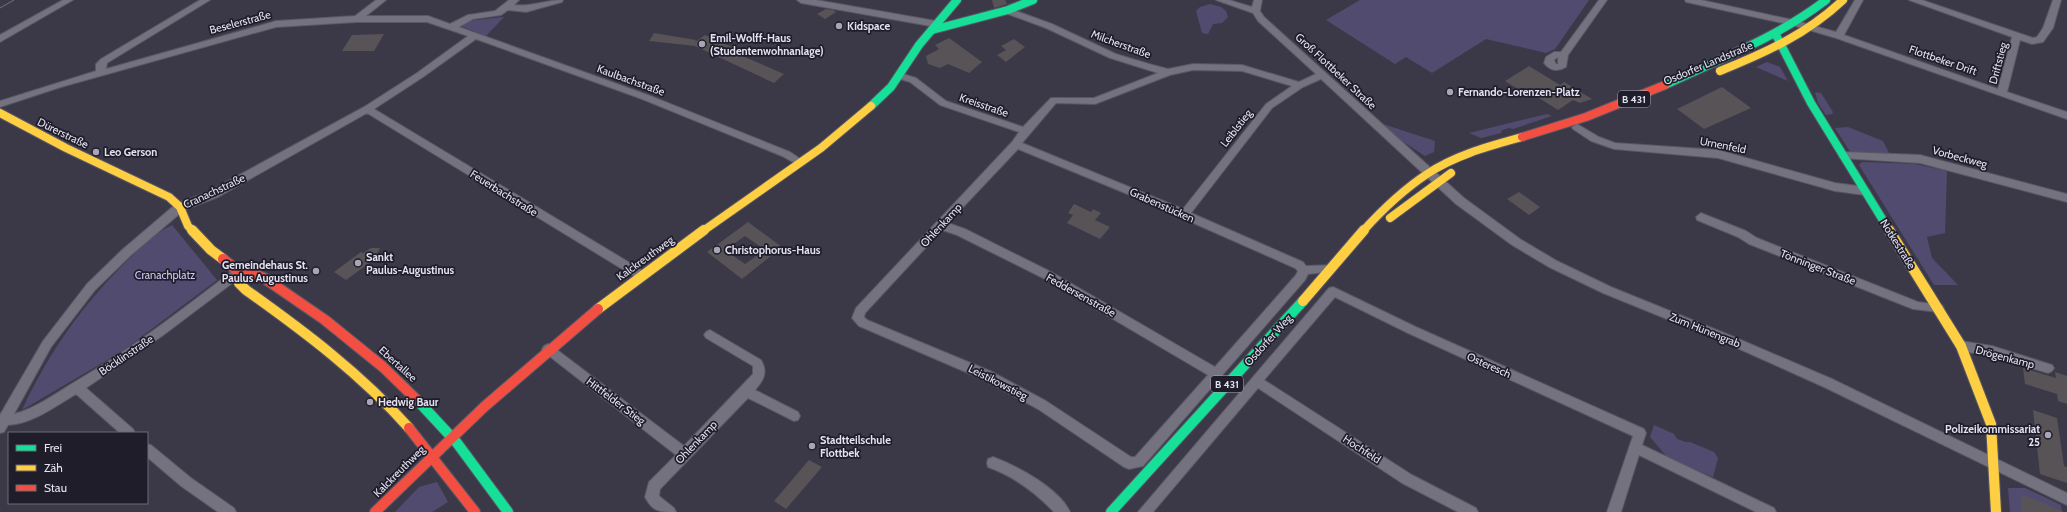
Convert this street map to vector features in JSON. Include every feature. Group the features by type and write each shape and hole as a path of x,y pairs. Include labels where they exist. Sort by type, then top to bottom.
{"main road":[{"name":"Kalckreuthweg","path":"375,512 452,437 548,349 641,275 800,162 859,118 883,96 900,76 918,45 957,0"},
{"path":"933,27 1008,11 1019,8 1034,0"},
{"name":"Osdorfer Landstraße","path":"1430,173 1466,156 1617,106 1775,33 1793,23 1826,0"},
{"name":"Osdorfer Landstraße","path":"1490,156 1663,96 1782,44 1811,28 1829,15 1843,0"},
{"path":"947,11 953,18 960,21"},
{"name":"Notkestraße","path":"1775,33 1811,103 1961,346 1988,413 1993,439 1996,512"},
{"name":"Dürerstraße","path":"2,116 169,197 180,207"},
{"name":"B 431","path":"1438,182 1457,170"},
{"name":"Osdorfer Weg","path":"1111,512 1295,310 1381,211 1430,173"},
{"name":"Osdorfer Weg","path":"1348,249 1438,182"},
{"name":"Ebertallee","path":"180,207 188,226 210,250 239,272 252,273 264,278 343,331 396,377 452,437 508,512"},
{"path":"239,272 239,283 246,290 329,350 377,392 432,456 475,512"},
{"name":"Osdorfer Weg","path":"1117,512 1123,499"}],"street":[{"path":"0,39 69,0"},
{"path":"101,74 101,64 104,61 206,0"},
{"path":"356,19 382,0"},
{"path":"451,27 458,22 471,17 493,14 508,7 515,0"},
{"path":"508,7 526,9 559,0"},
{"path":"801,0 847,4 933,27"},
{"path":"1220,0 1256,11 1258,0"},
{"path":"1563,54 1603,0"},
{"name":"Flottbeker Drift","path":"1689,0 1729,5 1760,16 1793,23 1839,36 2067,116"},
{"path":"1839,36 1859,0"},
{"path":"1913,0 2017,36"},
{"name":"Driftstieg","path":"2002,93 2017,36 2032,41 2040,40 2048,28 2058,0"},
{"name":"Milcherstraße","path":"1008,11 1049,26 1130,63 1168,72 1193,67 1242,68 1300,84"},
{"name":"Groß Flottbeker Straße","path":"1256,11 1262,19 1322,75 1430,173"},
{"path":"1760,16 1775,33"},
{"name":"Beselerstraße","path":"0,104 276,24 356,19 428,19 451,27"},
{"name":"Kaulbachstraße","path":"451,27 646,97 786,154 800,162"},
{"name":"Cranachstraße","path":"1,424 48,344 91,287 126,252 180,207 214,194 269,165 367,109 420,75 473,36"},
{"path":"1025,131 1056,99 1095,101 1168,72"},
{"name":"Leiblstieg","path":"1184,215 1269,106 1300,84 1322,75"},
{"name":"Kreisstraße","path":"900,76 916,82 943,103 1025,131"},
{"name":"Feuerbachstraße","path":"367,109 641,275"},
{"name":"Urnenfeld","path":"1577,127 1595,138 1614,146 1718,154 1835,187 1865,191"},
{"name":"Ohlenkamp","path":"858,318 860,310 1016,144 1025,131"},
{"name":"Grabenstücken","path":"1016,144 1299,265 1304,270"},
{"name":"Vorbeckweg","path":"1844,156 1901,156 1920,159 2067,198"},
{"name":"Zum Hünengrab","path":"1430,173 1460,201 1516,242 1560,268 1607,290 1730,340 1828,383 1994,464"},
{"name":"Tönninger Straße","path":"1701,217 1742,234 1753,241 1917,306 1938,308"},
{"name":"Feddersenstraße","path":"941,225 961,232 1049,276 1217,374"},
{"path":"1304,270 1330,268"},
{"name":"Osdorfer Weg","path":"1129,463 1138,462 1301,277 1304,270"},
{"name":"Böcklinstraße","path":"1,424 19,420 76,387 154,336 239,272"},
{"name":"Osdorfer Weg","path":"1145,512 1330,294 1333,292 1338,293"},
{"name":"Osteresch","path":"1338,293 1412,330 1640,433 1636,448"},
{"name":"Leistikowstieg","path":"858,318 863,323 986,375 1042,405 1129,463"},
{"name":"Ohlenkamp","path":"669,512 657,504 652,497 654,486 746,391 759,374 760,368 757,363 710,335"},
{"name":"Drögenkamp","path":"1961,346 1992,351 2048,368"},
{"name":"Hittfelder Stieg","path":"548,349 685,454"},
{"name":"Hochfeld","path":"1256,381 1407,479 1471,512"},
{"path":"76,387 128,432"},
{"path":"746,391 794,416"},
{"path":"1614,512 1636,448 1769,512"},
{"path":"148,449 186,482 229,512"},
{"path":"993,463 1006,467 1040,487 1063,512"},
{"path":"1994,464 2067,499"}],"green space":[{"path":"1360,0 1589,0 1555,49 1546,53 1486,39 1432,73 1406,57 1395,64 1326,20"},
{"path":"1210,4 1221,7 1226,11 1228,17 1222,23 1213,24 1208,34 1202,33 1196,11 1200,7"},
{"path":"504,17 486,36 461,26 467,21"},
{"path":"1767,62 1780,67 1788,81 1756,67"},
{"path":"1815,92 1821,93 1833,112 1832,114 1826,115 1818,103"},
{"path":"1547,114 1552,116 1513,129 1509,128 1502,130 1501,133 1481,138 1469,133"},
{"path":"1383,124 1435,141 1434,152 1425,156 1399,139"},
{"path":"1848,127 1883,141 1889,153 1853,153 1849,150 1835,128"},
{"path":"1862,162 1915,164 1947,171 1945,233 1927,237 1932,258 1958,285 1934,285 1859,165"},
{"name":"Cranachplatz","path":"172,225 217,280 121,352 22,410 44,368 82,311 112,276 139,249 154,236"},
{"path":"1654,425 1674,434 1677,439 1690,442 1714,452 1718,458 1713,477 1668,458 1650,437"},
{"path":"437,482 448,502 432,512 395,512 419,487"},
{"path":"2008,488 2025,488 2061,505 2062,512 2010,512"}],"building":[{"path":"992,0 1005,0 1007,4 994,8"},
{"path":"826,9 836,12 825,19 817,14"},
{"path":"654,33 696,40 695,42 705,35 736,49 733,52 784,74 774,83 695,46 649,41"},
{"path":"384,34 374,51 342,51 352,35"},
{"path":"949,38 982,62 969,73 948,64 940,68 928,64 926,56 939,49 935,45"},
{"path":"1014,39 1025,47 1006,62 997,55 1006,50 1001,46"},
{"path":"1529,66 1560,85 1564,82 1592,99 1580,103 1573,100 1558,110 1528,91 1524,93 1505,81"},
{"path":"1722,87 1751,108 1704,129 1677,109"},
{"path":"1519,192 1540,207 1529,215 1507,199"},
{"path":"1074,204 1091,212 1093,209 1101,213 1095,220 1110,227 1100,239 1067,223 1073,215 1068,213"},
{"name":"Christophorus-Haus","path":"748,222 782,247 742,279 707,252","holes":["745,236 765,250 745,264 725,250"]},
{"name":"Sankt Paulus-Augustinus","path":"371,248 380,248 375,259 346,280 334,272 361,252 363,253"},
{"path":"2023,368 2056,378 2055,372 2067,376 2067,404 2058,401 2057,394 2025,384"},
{"name":"Polizeikommissariat 25","path":"2033,410 2057,418 2064,466 2067,467 2067,483 2040,474"},
{"path":"809,460 822,467 786,509 774,501"},
{"path":"2021,494 2064,512 2021,512"}],"tram line":[{"path":"0,8 14,0"}],"traffic: fast":[{"path":"871,106 891,87 919,45 957,0"},
{"path":"932,30 957,22 1008,10 1033,0"},
{"path":"1665,85 1779,32 1804,17 1826,0"},
{"path":"1775,33 1811,103 1889,230"},
{"path":"1111,512 1303,301"},
{"path":"419,402 457,443 508,512"}],"traffic: slow":[{"path":"1720,71 1770,50 1801,34 1830,13 1843,0"},
{"path":"598,309 660,261 821,148 847,128 871,106"},
{"path":"0,113 66,148 169,197 180,207 188,226 211,250 223,259"},
{"path":"1303,301 1361,232 1376,216 1410,186 1428,173 1450,161 1522,137"},
{"path":"1390,218 1451,173"},
{"path":"1889,230 1961,346 1991,424 1996,512"},
{"path":"239,272 239,283 246,290 332,354 372,389 409,428"}],"traffic: jam":[{"path":"1522,137 1586,117 1665,85"},
{"path":"223,259 239,272 252,273 264,278 325,320 383,367 419,402"},
{"path":"375,512 511,382 598,309"},
{"path":"409,428 475,512"}],"place":[{"name":"Kidspace","path":"839,26"},
{"name":"Emil-Wolff-Haus (Studentenwohnanlage)","path":"702,44"},
{"name":"Fernando-Lorenzen-Platz","path":"1450,92"},
{"name":"Leo Gerson","path":"96,152"},
{"name":"Christophorus-Haus","path":"717,250"},
{"name":"Sankt Paulus-Augustinus","path":"358,263"},
{"name":"Gemeindehaus St. Paulus Augustinus","path":"316,271"},
{"name":"Hedwig Baur","path":"370,402"},
{"name":"Polizeikommissariat 25","path":"2048,435"},
{"name":"Stadtteilschule Flottbek","path":"812,446"}]}
